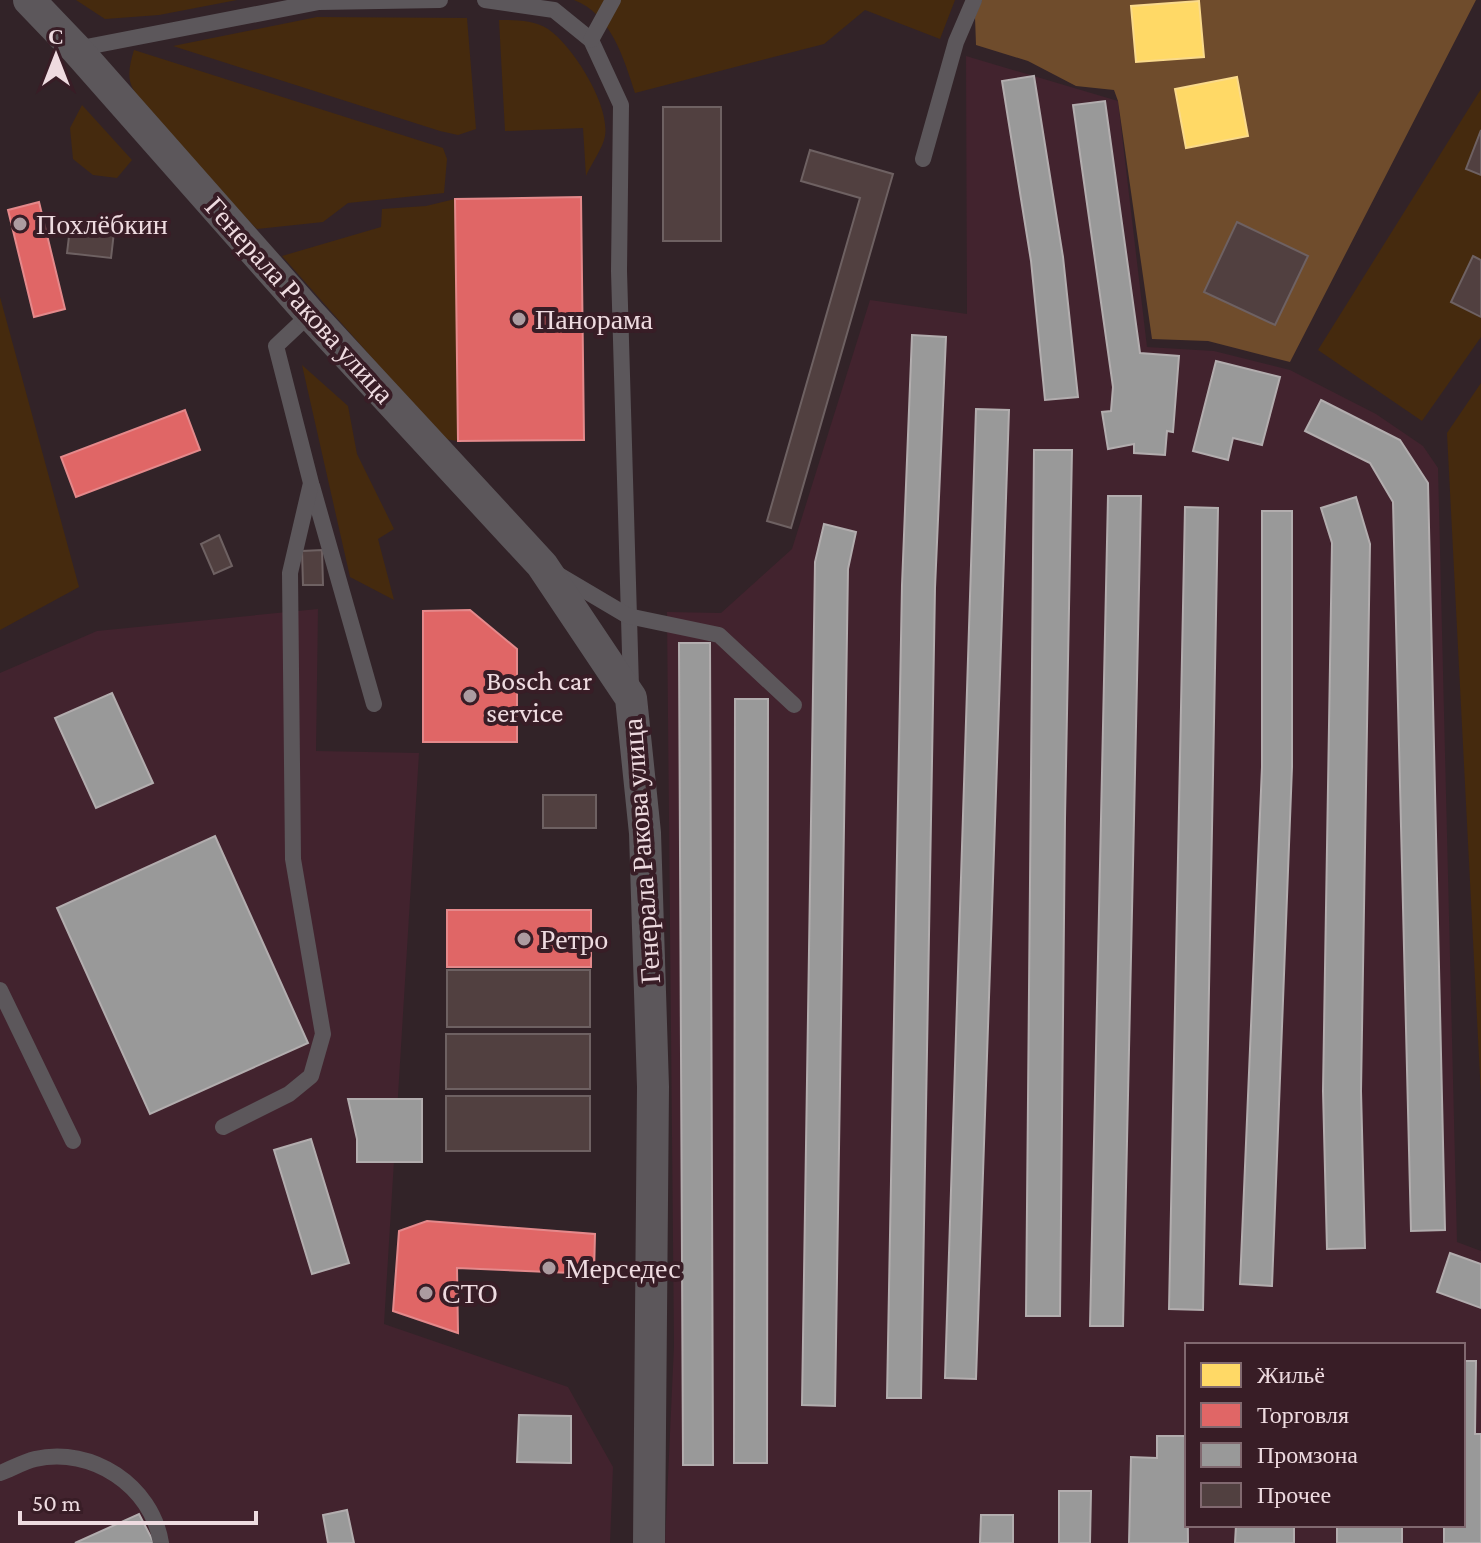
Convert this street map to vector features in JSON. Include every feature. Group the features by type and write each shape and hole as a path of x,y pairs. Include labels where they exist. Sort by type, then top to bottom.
{"street":[{"name":"Генерала Ракова улица","path":"29,0 310,314 542,565 631,698 645,833 653,1087 649,1543"}],"lane":[{"path":"76,49 319,2 440,0"},
{"path":"485,0 554,10 591,40 621,105 619,271 631,698"},
{"path":"591,40 613,0"},
{"path":"923,159 956,42 974,0"},
{"path":"310,314 276,346 311,483 374,704"},
{"path":"223,1127 289,1094 311,1076 319,1057 323,1034 293,859 290,573 311,483"},
{"path":"542,565 628,616 719,635 794,705"},
{"path":"0,990 73,1141"},
{"path":"0,1473 35,1459 66,1457 96,1463 123,1479 145,1501 161,1543"}],"shaded area":[{"path":"76,0 237,0 159,15 105,19"},
{"path":"574,0 955,0 940,39 865,10 824,44 635,93 621,52 607,27 587,7"},
{"path":"982,0 1476,0 1290,362 1208,341 1152,339 1114,90 1076,86 1028,61 976,45 975,17"},
{"path":"317,17 467,18 476,129 458,135 440,131 173,46"},
{"path":"499,20 531,22 548,29 568,49 588,77 602,109 605,136 586,176 583,128 505,131"},
{"path":"134,50 443,148 447,159 444,193 348,203 323,222 257,229 186,156 136,94 129,77"},
{"path":"966,56 1118,101 1147,347 1214,351 1290,370 1376,414 1423,446 1438,468 1457,1242 1481,1251 1481,1543 665,1543 674,1346 667,612 721,613 792,549 870,300 967,314"},
{"path":"1481,89 1481,337 1422,421 1318,350"},
{"path":"82,105 132,160 117,178 93,175 73,159 70,128"},
{"path":"455,199 458,441 444,439 282,256 381,227 382,209 426,206"},
{"path":"0,297 79,587 0,630"},
{"path":"302,365 348,406 357,454 394,529 378,539 394,600 350,577"},
{"path":"1481,383 1481,1096 1447,433"},
{"path":"318,609 316,751 419,753 384,1324 568,1387 613,1467 610,1543 0,1543 0,673 97,631"}],"building: Жильё":[{"path":"1199,1 1204,57 1136,62 1131,6"},
{"path":"1237,77 1248,136 1186,148 1175,89"}],"building: Торговля":[{"name":"Панорама","path":"581,197 584,440 458,441 455,199"},
{"path":"39,202 65,309 34,317 8,210"},
{"path":"185,410 200,450 76,497 61,457"},
{"name":"Bosch car service","path":"470,610 517,649 517,742 423,742 423,611"},
{"path":"447,910 591,910 591,967 447,967"},
{"name":"СТО","path":"427,1221 595,1234 594,1274 457,1268 458,1333 393,1311 399,1231"}],"building: Промзона":[{"path":"1034,76 1063,257 1078,397 1045,400 1031,261 1002,81"},
{"path":"1105,101 1140,353 1179,356 1173,432 1167,431 1165,455 1134,453 1134,444 1108,449 1102,412 1111,411 1113,387 1073,105"},
{"path":"912,335 946,337 935,588 921,1398 887,1398 902,585"},
{"path":"1216,361 1280,377 1262,445 1233,438 1228,460 1193,451"},
{"path":"1321,400 1400,440 1428,483 1445,1230 1411,1231 1393,502 1370,463 1305,431"},
{"path":"976,409 1009,410 976,1379 945,1378"},
{"path":"1034,450 1072,450 1060,1316 1026,1316"},
{"path":"1108,496 1141,496 1123,1326 1090,1326"},
{"path":"1356,497 1370,544 1361,1091 1365,1248 1327,1249 1323,1091 1332,543 1321,508"},
{"path":"1185,507 1218,508 1203,1310 1169,1309"},
{"path":"1262,511 1292,511 1292,767 1272,1286 1240,1284 1262,767"},
{"path":"824,524 856,532 848,569 835,1406 802,1405 815,562"},
{"path":"679,643 710,643 713,1465 683,1465"},
{"path":"112,693 153,783 96,808 55,718"},
{"path":"735,699 768,699 767,1463 734,1463"},
{"path":"215,836 308,1043 150,1114 57,908"},
{"path":"348,1099 422,1099 422,1162 357,1162 357,1139"},
{"path":"311,1139 349,1263 312,1274 274,1150"},
{"path":"1450,1253 1481,1264 1481,1308 1437,1292"},
{"path":"1465,1361 1476,1361 1475,1434 1481,1434 1481,1543 1444,1543 1444,1527 1465,1527"},
{"path":"519,1415 571,1416 571,1463 517,1462"},
{"path":"1157,1436 1185,1436 1185,1527 1188,1527 1188,1543 1129,1543 1131,1457 1157,1458"},
{"path":"1059,1491 1091,1491 1090,1543 1059,1543"},
{"path":"347,1510 354,1543 328,1543 323,1515"},
{"path":"139,1514 154,1543 75,1543"},
{"path":"981,1515 1013,1515 1013,1543 980,1543"},
{"path":"1236,1527 1294,1527 1294,1543 1235,1543"},
{"path":"1337,1527 1402,1527 1402,1543 1337,1543"}],"building: Прочее":[{"path":"663,107 721,107 721,241 663,241"},
{"path":"1481,130 1481,175 1466,169"},
{"path":"810,150 893,174 791,528 767,521 860,198 801,181"},
{"path":"1237,222 1308,256 1275,325 1204,292"},
{"path":"70,228 114,232 111,258 67,253"},
{"path":"1473,256 1481,260 1481,317 1451,302"},
{"path":"219,535 232,566 214,574 201,544"},
{"path":"322,550 323,585 303,585 302,551"},
{"path":"543,795 596,795 596,828 543,828"},
{"path":"447,970 590,970 590,1027 447,1027"},
{"path":"446,1034 590,1034 590,1089 446,1089"},
{"path":"446,1096 590,1096 590,1151 446,1151"}],"place":[{"name":"Похлёбкин","path":"20,224"},
{"name":"Панорама","path":"519,319"},
{"name":"Bosch car service","path":"470,696"},
{"name":"Ретро","path":"524,939"},
{"name":"Мерседес","path":"549,1268"},
{"name":"СТО","path":"426,1293"}]}
